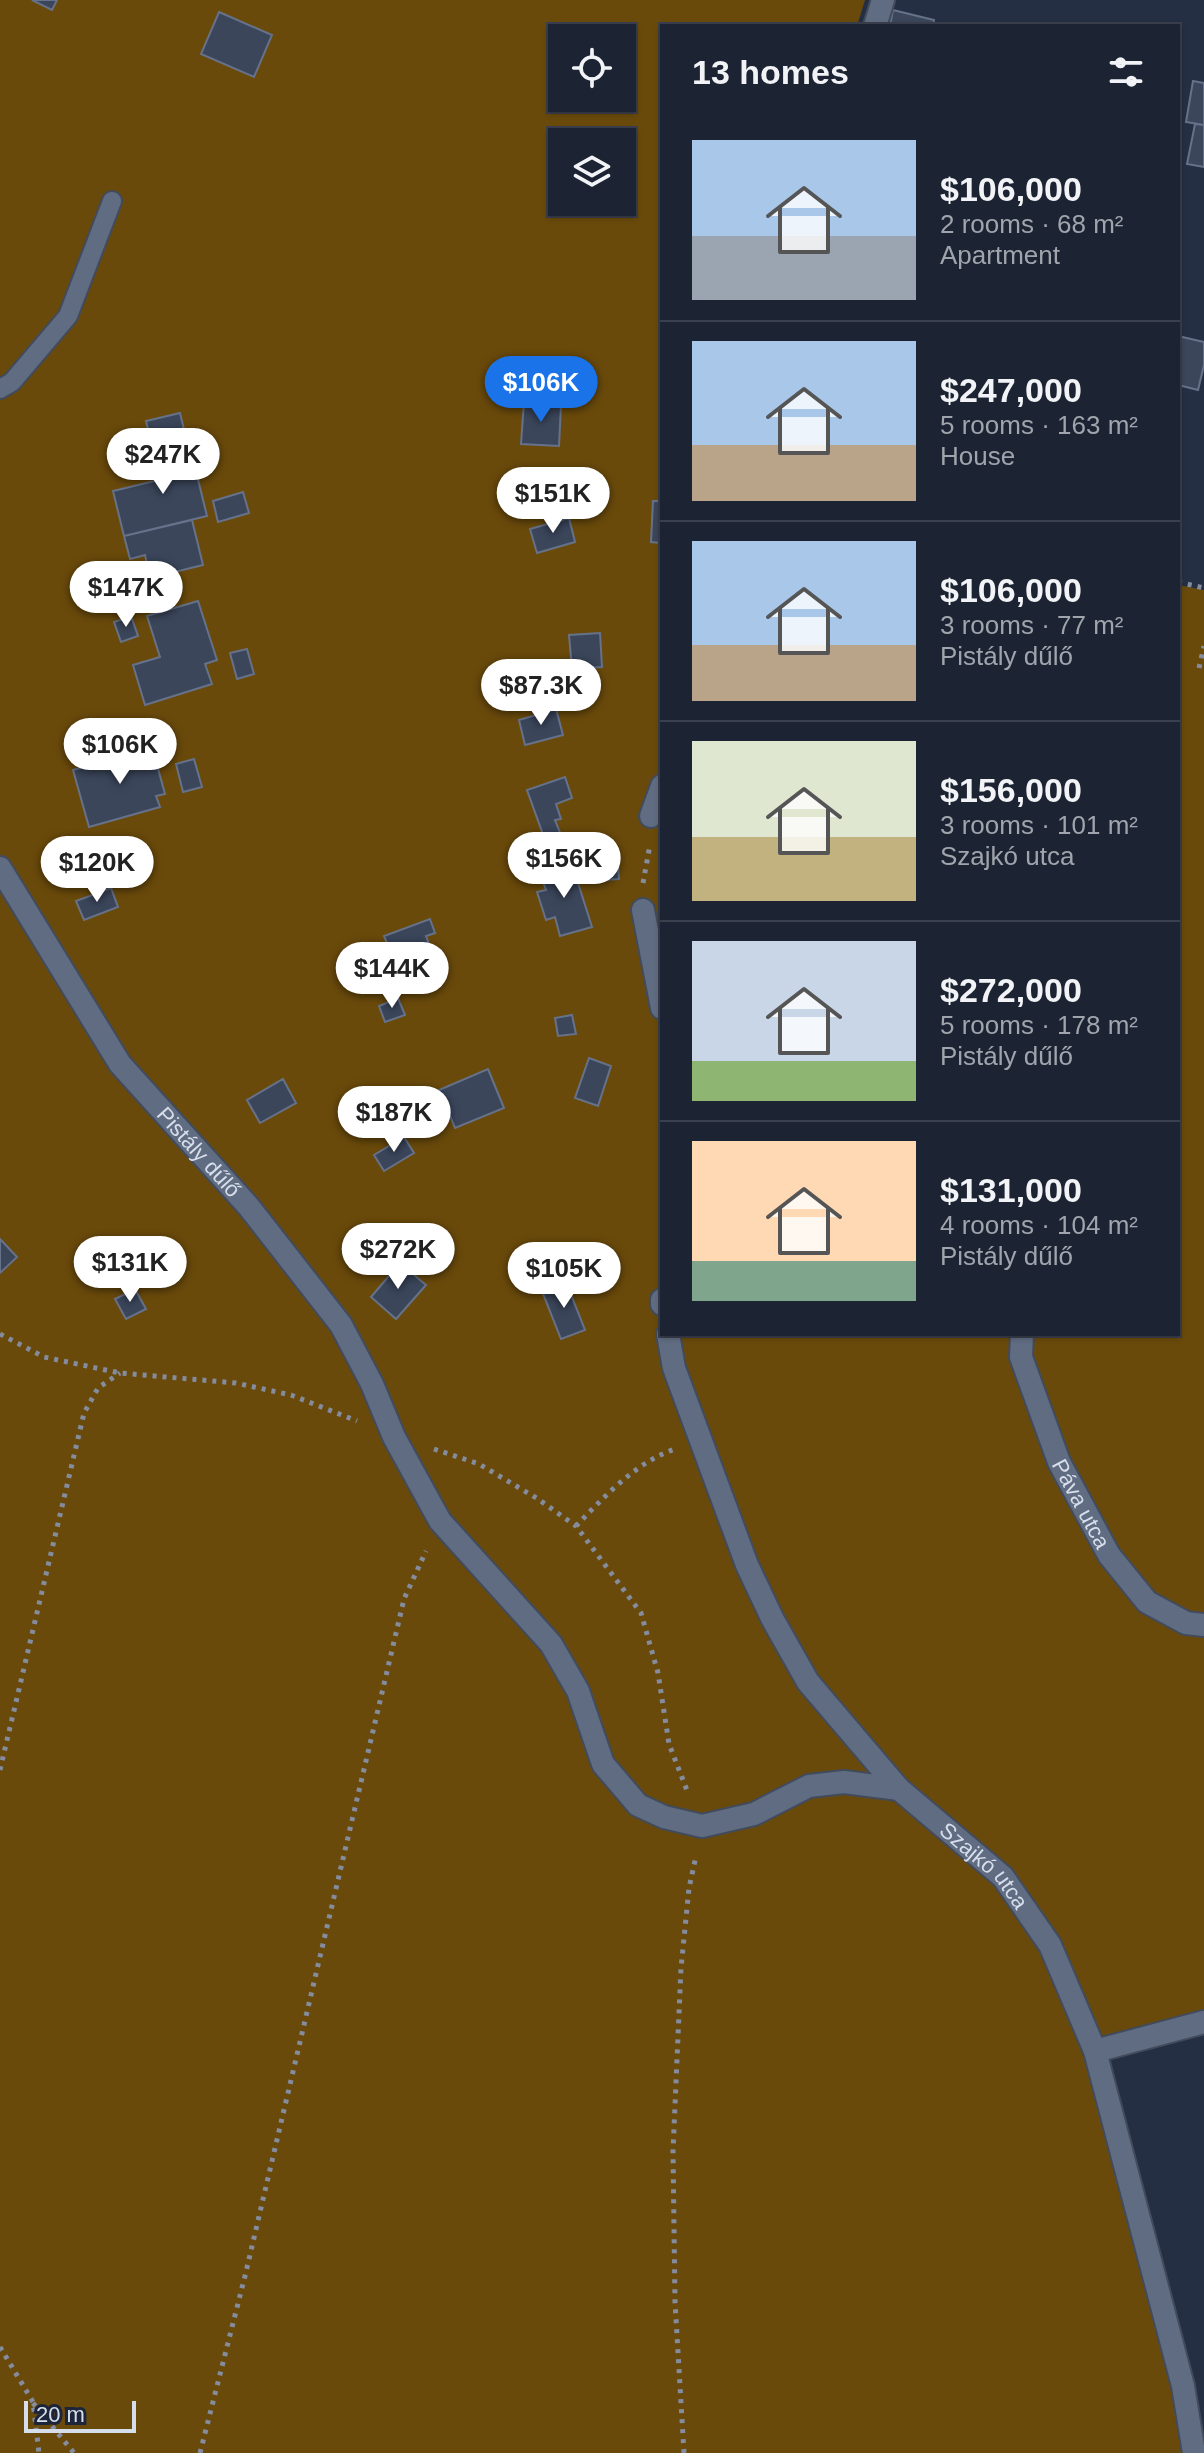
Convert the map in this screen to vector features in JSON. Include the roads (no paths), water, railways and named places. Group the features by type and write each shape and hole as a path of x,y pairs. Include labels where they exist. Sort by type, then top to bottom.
{"street":[{"path":"876,24 883,0"},
{"path":"651,816 660,791"},
{"name":"Pistály dűlő","path":"0,868 120,1064 249,1207 341,1325 372,1384 394,1437 440,1521 551,1644 578,1691 603,1764 638,1805 664,1817 702,1826 754,1814 809,1786 844,1782 899,1789"},
{"path":"643,910 660,998"},
{"name":"Szajkó utca","path":"668,1336 674,1368 747,1565 808,1682 899,1789 1003,1877 1050,1945 1095,2051 1183,2386 1194,2453"},
{"name":"Páva utca","path":"1022,1336 1021,1357 1059,1462 1109,1555 1147,1602 1186,1623 1204,1625"},
{"path":"1095,2051 1204,2022"}],"lane":[{"path":"0,389 12,382 68,316 112,201"}]}
